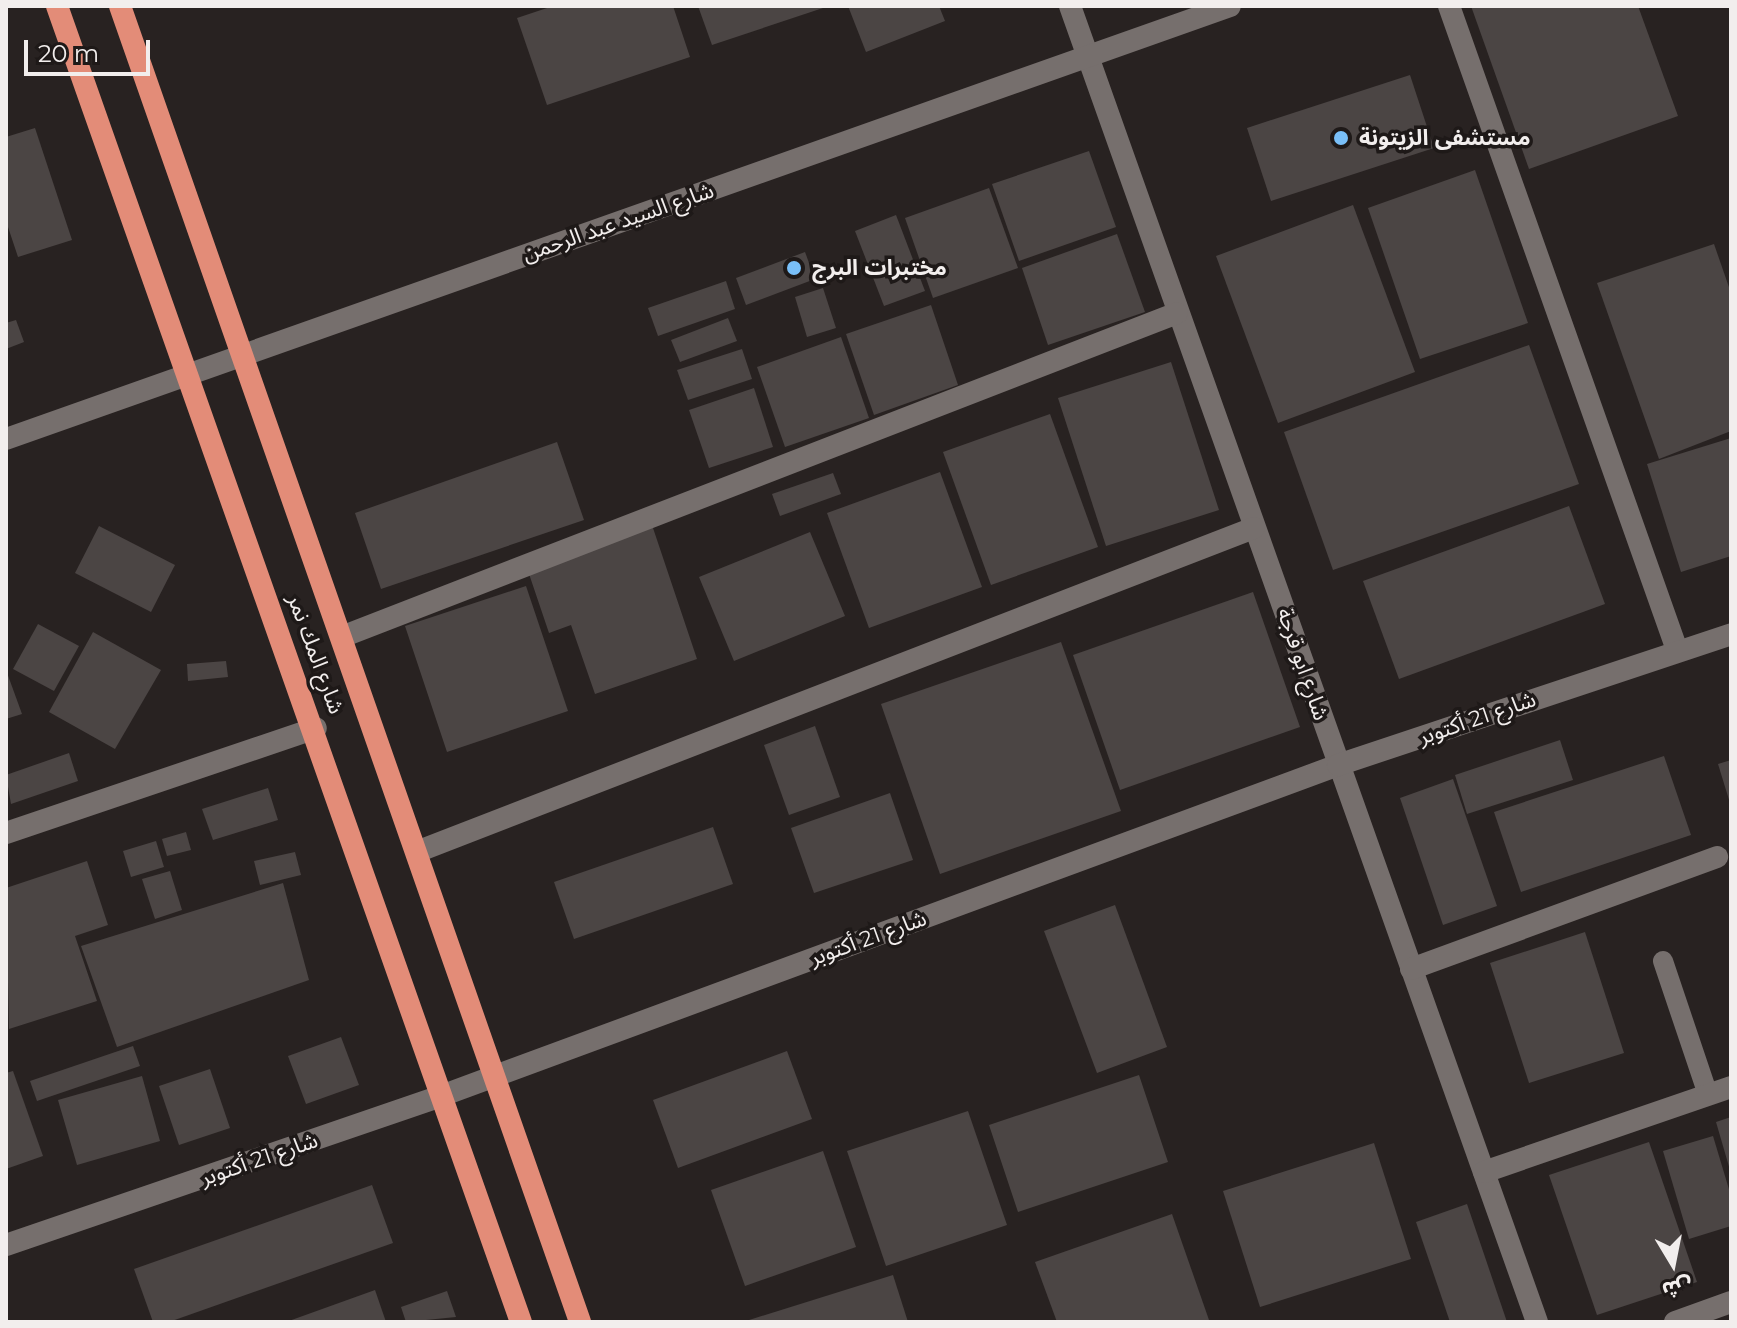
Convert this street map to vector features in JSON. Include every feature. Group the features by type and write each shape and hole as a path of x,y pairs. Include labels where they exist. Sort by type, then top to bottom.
{"highway":[{"name":"شارع المك نمر","path":"57,6 185,377 316,728 521,1322"},
{"name":"شارع المك نمر","path":"120,6 344,636 580,1322"}],"street":[{"name":"شارع ابو قرجة","path":"1070,6 1537,1322"},
{"name":"شارع السيد عبد الرحمن","path":"6,439 1230,6"},
{"path":"1449,6 1677,650"},
{"path":"344,636 1177,313"},
{"path":"419,851 1254,528"},
{"name":"شارع 21 أكتوبر","path":"6,1245 441,1096 1338,765 1731,634"},
{"path":"6,833 316,728"},
{"path":"1411,969 1717,857"},
{"path":"1484,1172 1731,1087"},
{"path":"1675,1322 1731,1302"}],"lane":[{"path":"1663,961 1708,1095"}],"building":[{"path":"553,6 673,6 690,57 547,105 517,18"},
{"path":"698,6 826,6 826,7 712,45"},
{"path":"848,6 939,6 945,21 866,52"},
{"path":"1471,6 1638,6 1678,116 1529,169"},
{"name":"مستشفى الزيتونة","path":"1410,75 1434,148 1271,201 1247,128"},
{"path":"35,128 72,240 18,257 6,221 6,137"},
{"path":"1089,151 1116,227 1019,261 992,184"},
{"path":"1475,170 1528,323 1420,359 1368,208"},
{"path":"989,188 1018,268 933,298 905,218"},
{"path":"1353,205 1415,372 1278,423 1216,256"},
{"path":"896,215 925,291 884,306 855,231"},
{"path":"1117,234 1145,312 1048,345 1022,268"},
{"path":"1714,244 1731,293 1731,431 1659,459 1597,283"},
{"path":"805,252 815,279 746,305 736,278"},
{"path":"726,281 735,309 658,336 648,308"},
{"path":"823,288 836,328 807,337 795,297"},
{"path":"931,305 958,385 874,415 846,334"},
{"path":"728,318 737,341 680,362 671,340"},
{"path":"16,320 24,342 6,349 6,323"},
{"path":"841,337 869,418 785,447 757,367"},
{"path":"1529,345 1579,484 1333,570 1284,432"},
{"path":"742,349 752,379 688,400 677,370"},
{"path":"1171,362 1219,510 1106,546 1058,398"},
{"path":"754,388 773,447 709,468 689,410"},
{"path":"1050,414 1098,547 991,585 943,452"},
{"path":"1731,438 1731,556 1681,572 1647,464"},
{"path":"557,442 584,520 381,589 355,513"},
{"path":"940,472 982,587 869,628 827,513"},
{"path":"833,473 841,494 780,516 772,494"},
{"path":"1569,506 1605,604 1399,679 1363,581"},
{"path":"652,525 697,659 595,694 571,625 549,633 527,568"},
{"path":"99,526 175,565 151,612 75,573"},
{"path":"810,532 845,616 734,661 699,577"},
{"path":"526,586 568,711 447,752 405,626"},
{"path":"1253,592 1300,727 1120,790 1073,655"},
{"path":"38,624 79,646 54,691 13,669"},
{"path":"93,632 161,670 115,749 49,712"},
{"path":"1061,642 1121,811 940,874 881,704"},
{"path":"226,661 228,677 188,681 187,664"},
{"path":"6,670 22,714 6,719"},
{"path":"815,726 840,797 789,815 764,745"},
{"path":"1560,740 1573,780 1467,814 1455,775"},
{"path":"69,753 78,781 11,804 6,775"},
{"path":"1664,756 1691,835 1521,892 1494,812"},
{"path":"1731,760 1731,803 1730,803 1718,764"},
{"path":"1453,779 1497,906 1443,925 1400,798"},
{"path":"268,788 278,820 213,840 202,809"},
{"path":"890,793 913,860 814,893 791,828"},
{"path":"713,827 733,884 574,939 554,882"},
{"path":"186,832 191,850 167,856 162,839"},
{"path":"156,841 164,867 131,877 123,851"},
{"path":"295,852 301,875 260,885 254,861"},
{"path":"87,861 108,925 75,936 97,1001 9,1029 6,888"},
{"path":"170,871 182,910 155,919 142,879"},
{"path":"283,883 309,980 117,1047 81,946"},
{"path":"1115,905 1167,1047 1097,1073 1044,931"},
{"path":"1585,932 1624,1053 1529,1083 1490,963"},
{"path":"341,1037 359,1085 306,1104 288,1056"},
{"path":"133,1046 140,1066 37,1101 30,1081"},
{"path":"787,1051 812,1119 678,1168 653,1100"},
{"path":"210,1069 230,1128 179,1145 159,1086"},
{"path":"13,1071 43,1156 6,1169 6,1073"},
{"path":"1139,1075 1168,1162 1018,1212 989,1125"},
{"path":"142,1076 160,1141 77,1165 58,1100"},
{"path":"968,1111 1007,1225 886,1266 847,1151"},
{"path":"1731,1117 1731,1169 1730,1170 1716,1122"},
{"path":"1713,1136 1731,1196 1731,1226 1689,1239 1663,1151"},
{"path":"1649,1142 1697,1282 1597,1315 1549,1175"},
{"path":"1374,1143 1411,1259 1260,1307 1223,1191"},
{"path":"823,1151 856,1247 745,1286 711,1190"},
{"path":"372,1185 393,1243 169,1322 153,1322 134,1269"},
{"path":"1467,1204 1507,1322 1450,1322 1416,1222"},
{"path":"1172,1214 1209,1320 1057,1322 1035,1262"},
{"path":"893,1275 908,1322 746,1322 746,1321"},
{"path":"375,1290 386,1322 286,1322"},
{"path":"447,1291 456,1317 406,1322 401,1307"}],"place":[{"name":"مستشفى الزيتونة","path":"1341,138"},
{"name":"مختبرات البرج","path":"794,268"}]}
